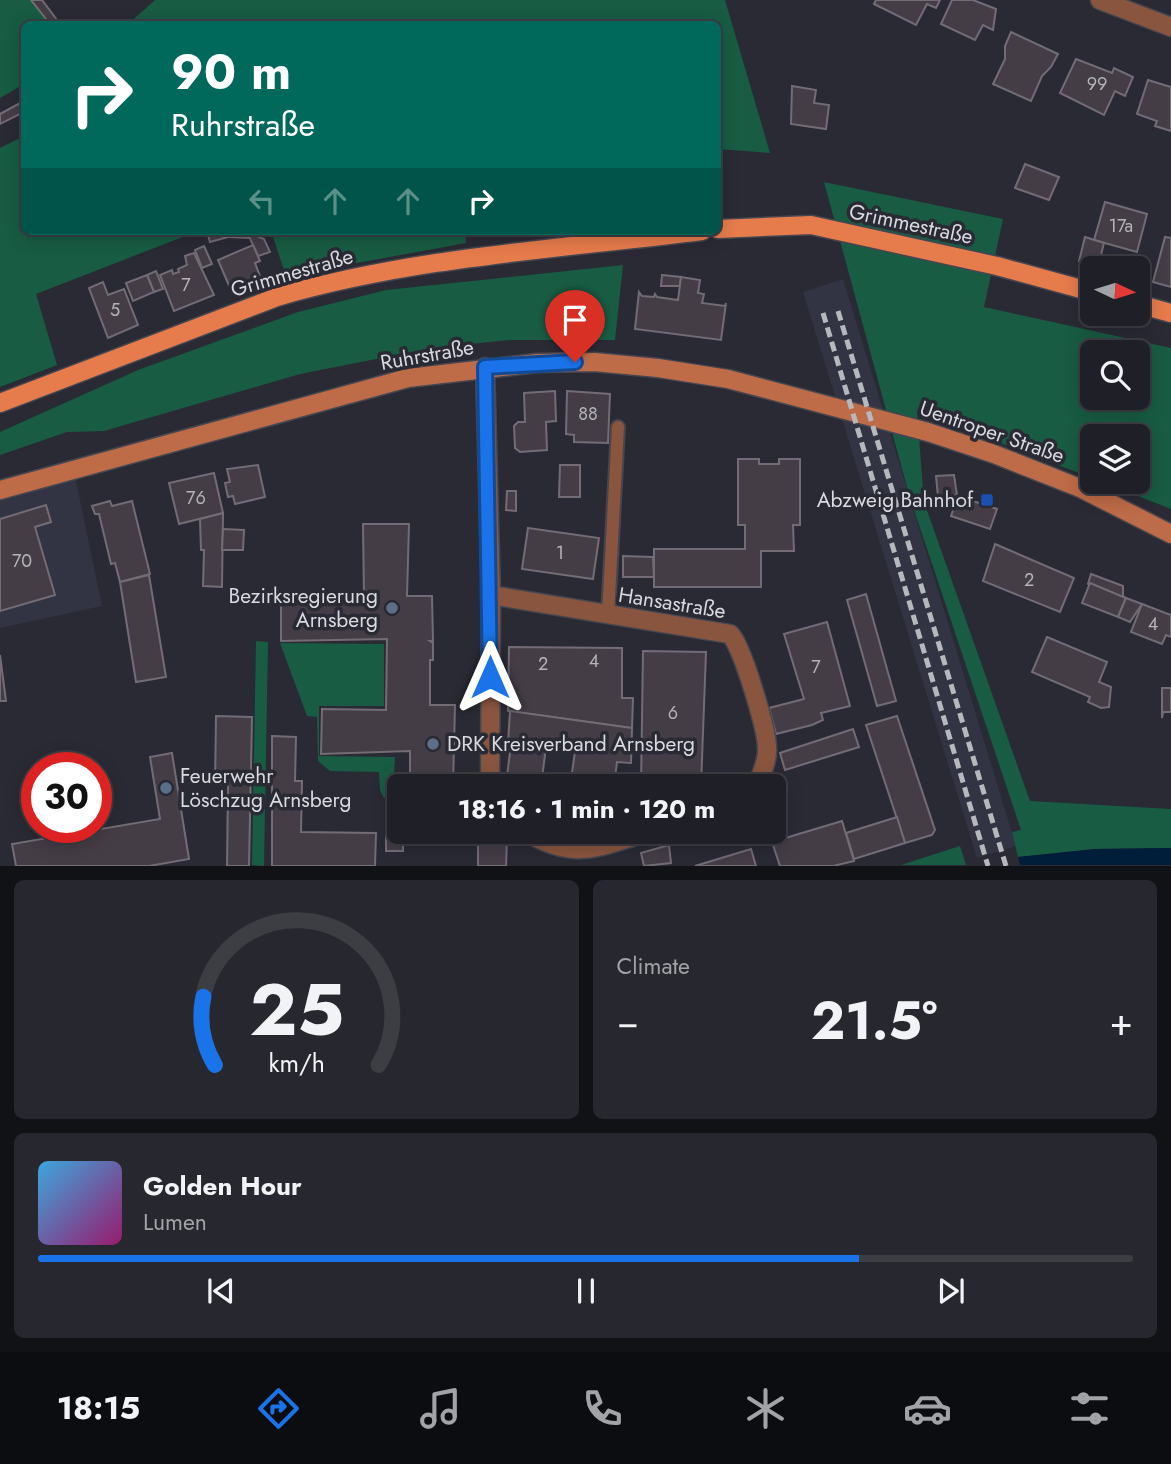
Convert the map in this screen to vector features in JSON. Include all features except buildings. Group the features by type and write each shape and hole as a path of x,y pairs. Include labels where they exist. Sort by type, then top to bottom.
{"main road":[{"name":"Grimmestraße","path":"721,229 811,225 997,266 1080,289"},
{"name":"Grimmestraße","path":"0,403 277,297 359,276 670,235"},
{"path":"1150,307 1171,313"},
{"name":"Ruhrstraße","path":"0,490 408,378 485,367 594,362 657,368 728,379 870,417"},
{"name":"Uentroper Straße","path":"870,417 994,454 1080,488 1171,534"}],"street":[{"path":"1100,0 1171,27"},
{"path":"485,367 491,595 490,774"},
{"name":"Hansastraße","path":"491,595 608,616 719,631 737,640 768,749 761,774"},
{"path":"548,844 568,851 606,844"}],"lane":[{"path":"608,616 618,427"}],"shaded area":[{"path":"843,279 1016,846 977,858 803,292"},
{"path":"75,476 102,606 0,628 0,499"}],"green space":[{"path":"0,0 40,0 46,21 21,21 21,86 0,98"},
{"path":"155,0 725,0 770,153 721,149 721,21 131,21"},
{"path":"21,138 21,235 188,235 36,294 57,365 0,387 0,148"},
{"path":"824,182 1003,219 984,307 1135,340 1080,340 1080,410 1150,410 1150,343 1171,348 1171,509 1133,494 1150,494 1150,424 1080,424 1080,473 917,411 924,502 1030,801 1171,809 1171,848 1095,849 1018,857 1012,832 1021,830 910,498"},
{"path":"272,235 465,235 466,243 286,276"},
{"path":"623,265 615,340 509,340 432,348 300,374 104,431 67,432 0,455 0,432 138,370 298,312 386,290"},
{"path":"256,641 268,642 264,866 252,865"},
{"path":"280,643 384,644 384,706 319,706 319,756 395,757 394,774 387,774 387,796 384,798 380,790 379,772 330,771 318,761 317,717 307,716"},
{"path":"960,846 966,865 901,865"}],"water":[{"path":"1171,848 1171,865 1020,865 1018,857 1095,849"}],"railway":[{"path":"838,311 1006,866"},
{"path":"823,313 988,866"}],"place":[{"name":"Abzweig Bahnhof","path":"987,500"},
{"name":"Bezirksregierung Arnsberg","path":"392,608"},
{"name":"DRK Kreisverband Arnsberg","path":"433,744"},
{"name":"Feuerwehr Löschzug Arnsberg","path":"166,788"}],"route":[{"path":"490,677 491,595 485,367 537,362 575,362"}]}
